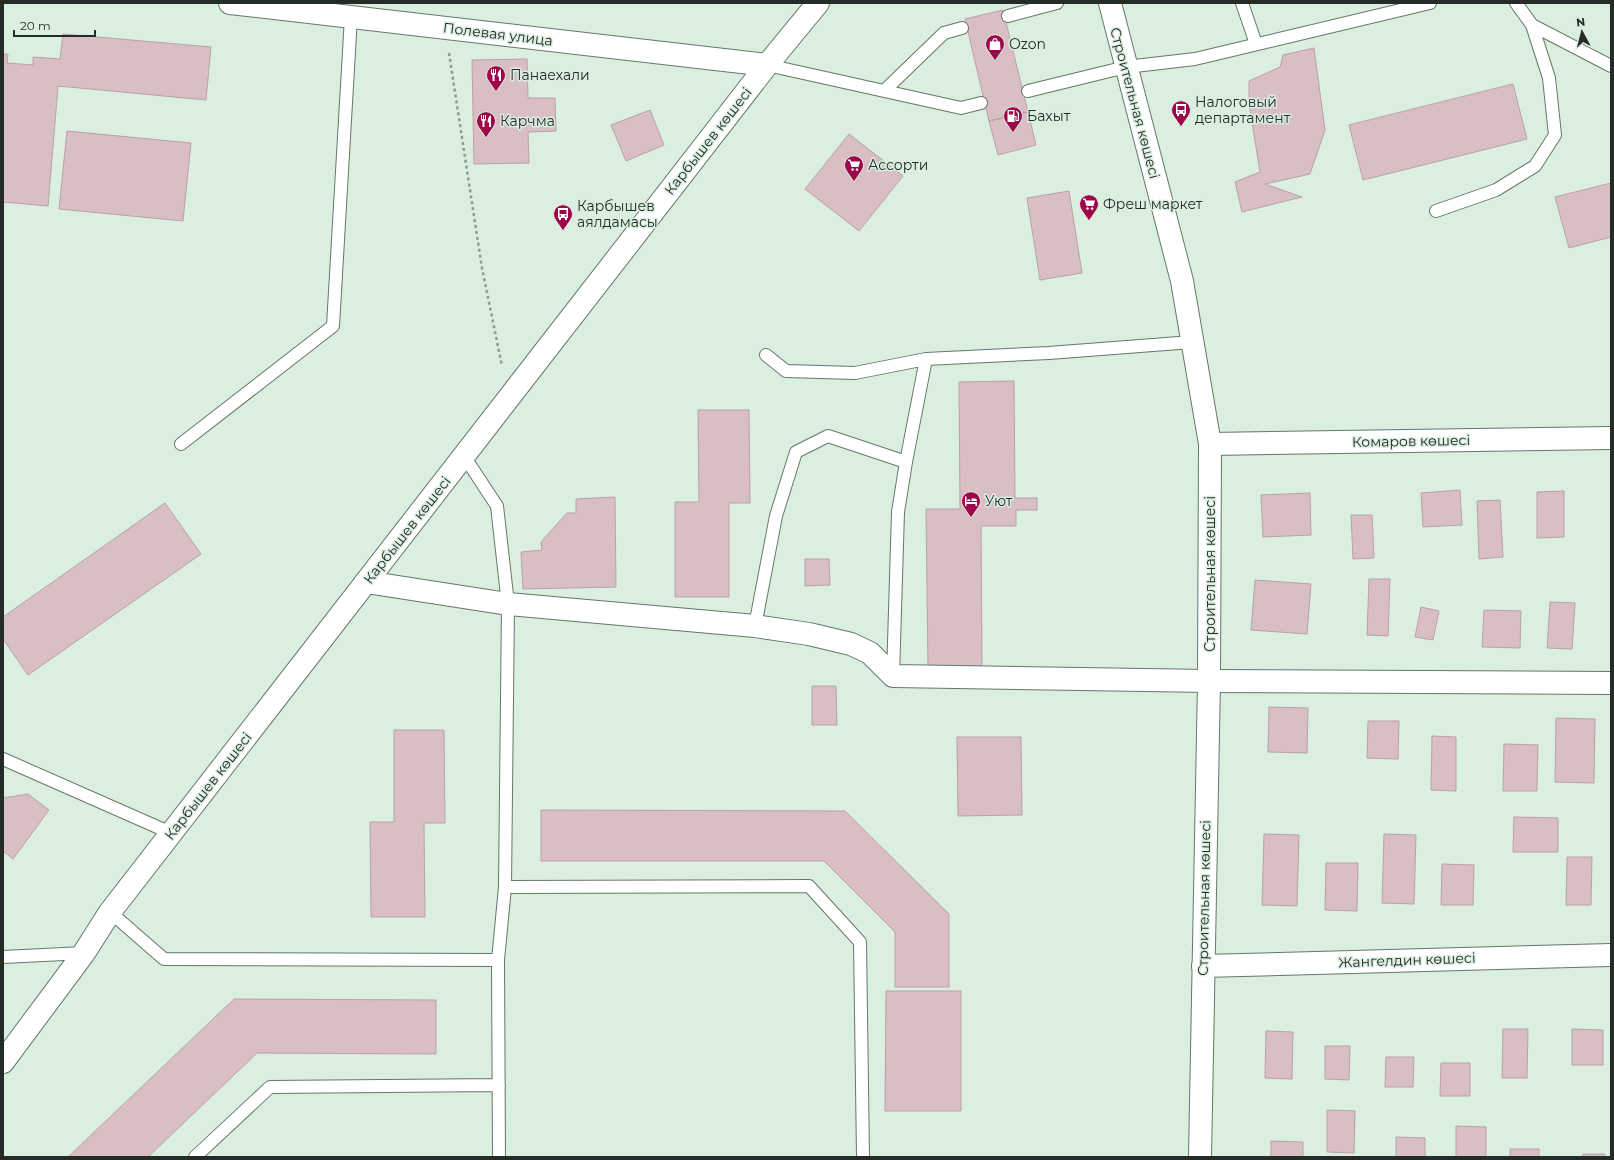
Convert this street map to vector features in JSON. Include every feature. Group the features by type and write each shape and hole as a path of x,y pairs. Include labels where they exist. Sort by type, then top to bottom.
{"street":[{"name":"Полевая улица","path":"230,3 767,65"},
{"name":"Карбышев көшесі","path":"7,1054 84,953 110,912 767,65 818,3"},
{"name":"Строительная көшесі","path":"1110,3 1182,280 1210,444 1209,681 1200,1157"},
{"name":"Комаров көшесі","path":"1210,444 1611,438"},
{"path":"366,582 508,604 755,626 809,634 851,644 870,653 893,676 1209,681 1611,683"},
{"name":"Жангелдин көшесі","path":"1203,966 1611,955"}],"lane":[{"path":"1008,16 1057,3"},
{"path":"1242,3 1256,44"},
{"path":"1028,91 1126,67 1195,59 1430,3"},
{"path":"1436,211 1496,190 1535,166 1555,135 1549,78 1532,25 1516,3"},
{"path":"181,444 333,326 351,17"},
{"path":"1532,25 1611,66"},
{"path":"884,91 944,33 962,28"},
{"path":"767,65 961,108 981,103"},
{"path":"766,355 786,371 855,373 926,359 1049,353 1192,342"},
{"path":"893,676 898,512 926,359"},
{"path":"755,626 776,516 796,452 828,436 906,462"},
{"path":"464,456 497,506 508,604 505,887 498,960 499,1157"},
{"path":"3,759 171,834"},
{"path":"505,887 809,886 860,942 863,1157"},
{"path":"110,912 164,959 498,960"},
{"path":"3,957 84,953"},
{"path":"195,1157 270,1087 499,1085"}],"path":[{"path":"445,28 482,268 509,398"}],"building":[{"path":"1003,10 1028,112 989,121 965,19"},
{"path":"63,34 211,47 206,100 58,86 48,206 3,202 3,54 8,54 7,63 33,65 33,57 60,59"},
{"path":"1314,48 1325,130 1310,174 1265,184 1302,197 1242,212 1235,182 1260,172 1249,104 1249,81 1280,67 1283,55"},
{"path":"527,59 528,98 555,98 556,131 528,132 529,163 474,164 472,60"},
{"path":"1513,84 1527,139 1363,180 1349,125"},
{"path":"650,110 664,145 626,161 611,125"},
{"name":"Бахыт","path":"1028,112 1036,145 998,155 989,121"},
{"path":"67,131 191,143 183,221 59,209"},
{"name":"Ассорти","path":"849,134 903,176 859,231 805,189"},
{"path":"1611,183 1611,237 1569,248 1555,197"},
{"path":"1069,191 1082,273 1040,280 1027,198"},
{"name":"Уют","path":"1014,381 1015,498 1037,498 1037,510 1016,510 1016,526 981,526 982,667 928,667 926,509 960,509 959,382"},
{"path":"698,410 749,410 750,503 729,503 729,597 675,597 675,502 699,502"},
{"path":"1460,490 1462,525 1423,527 1421,493"},
{"path":"1564,491 1564,537 1537,538 1537,492"},
{"path":"1310,493 1311,535 1263,537 1261,495"},
{"path":"615,497 616,587 523,589 521,552 542,550 541,542 567,513 576,513 576,499"},
{"path":"1500,500 1503,557 1479,559 1477,501"},
{"path":"165,503 201,554 28,675 3,639 3,617"},
{"path":"1351,515 1372,515 1374,558 1353,559"},
{"path":"805,559 829,559 830,585 805,586"},
{"path":"1369,579 1390,579 1388,636 1367,635"},
{"path":"1255,580 1311,584 1307,634 1251,630"},
{"path":"1550,602 1575,603 1572,649 1547,648"},
{"path":"1421,607 1439,611 1433,640 1415,637"},
{"path":"1484,610 1521,611 1520,648 1482,647"},
{"path":"812,686 836,686 837,725 812,725"},
{"path":"1269,707 1308,708 1307,753 1268,752"},
{"path":"1556,718 1595,719 1594,783 1555,782"},
{"path":"1368,721 1399,721 1398,759 1367,758"},
{"path":"394,730 444,730 445,823 424,823 425,917 371,917 370,822 394,822"},
{"path":"1432,736 1456,737 1456,791 1431,790"},
{"path":"957,737 1021,737 1022,815 958,816"},
{"path":"1504,744 1538,745 1537,791 1503,791"},
{"path":"28,794 49,810 13,859 3,851 3,798"},
{"path":"541,810 845,811 949,914 949,987 895,987 895,932 824,861 541,861"},
{"path":"1514,817 1558,818 1558,852 1513,852"},
{"path":"1264,834 1299,835 1297,906 1262,905"},
{"path":"1384,834 1416,835 1414,904 1382,903"},
{"path":"1567,857 1592,857 1591,905 1566,905"},
{"path":"1326,863 1358,863 1357,911 1325,910"},
{"path":"1442,864 1474,865 1473,905 1441,905"},
{"path":"886,991 961,991 961,1111 885,1111"},
{"path":"234,999 436,1000 436,1054 257,1053 148,1157 68,1157"},
{"path":"1503,1029 1528,1029 1527,1078 1502,1078"},
{"path":"1572,1029 1603,1030 1603,1065 1572,1065"},
{"path":"1266,1031 1293,1032 1292,1079 1265,1078"},
{"path":"1325,1046 1350,1046 1349,1080 1325,1079"},
{"path":"1386,1057 1414,1057 1413,1087 1385,1087"},
{"path":"1441,1063 1470,1063 1470,1096 1440,1096"},
{"path":"1327,1110 1355,1111 1354,1153 1327,1152"},
{"path":"1456,1126 1486,1127 1486,1157 1456,1157"},
{"path":"1396,1137 1425,1138 1425,1157 1396,1157"},
{"path":"1271,1141 1303,1142 1303,1157 1271,1157"},
{"path":"1510,1149 1539,1149 1539,1157 1510,1157"},
{"path":"1583,1154 1605,1154 1605,1157 1583,1157"}],"place":[{"name":"Ozon","path":"995,61"},
{"name":"Панаехали","path":"496,92"},
{"name":"Налоговый департамент","path":"1181,127"},
{"name":"Бахыт","path":"1013,133"},
{"name":"Карчма","path":"486,138"},
{"name":"Ассорти","path":"854,182"},
{"name":"Фреш маркет","path":"1089,221"},
{"name":"Карбышев аялдамасы","path":"563,231"},
{"name":"Уют","path":"971,518"}]}
